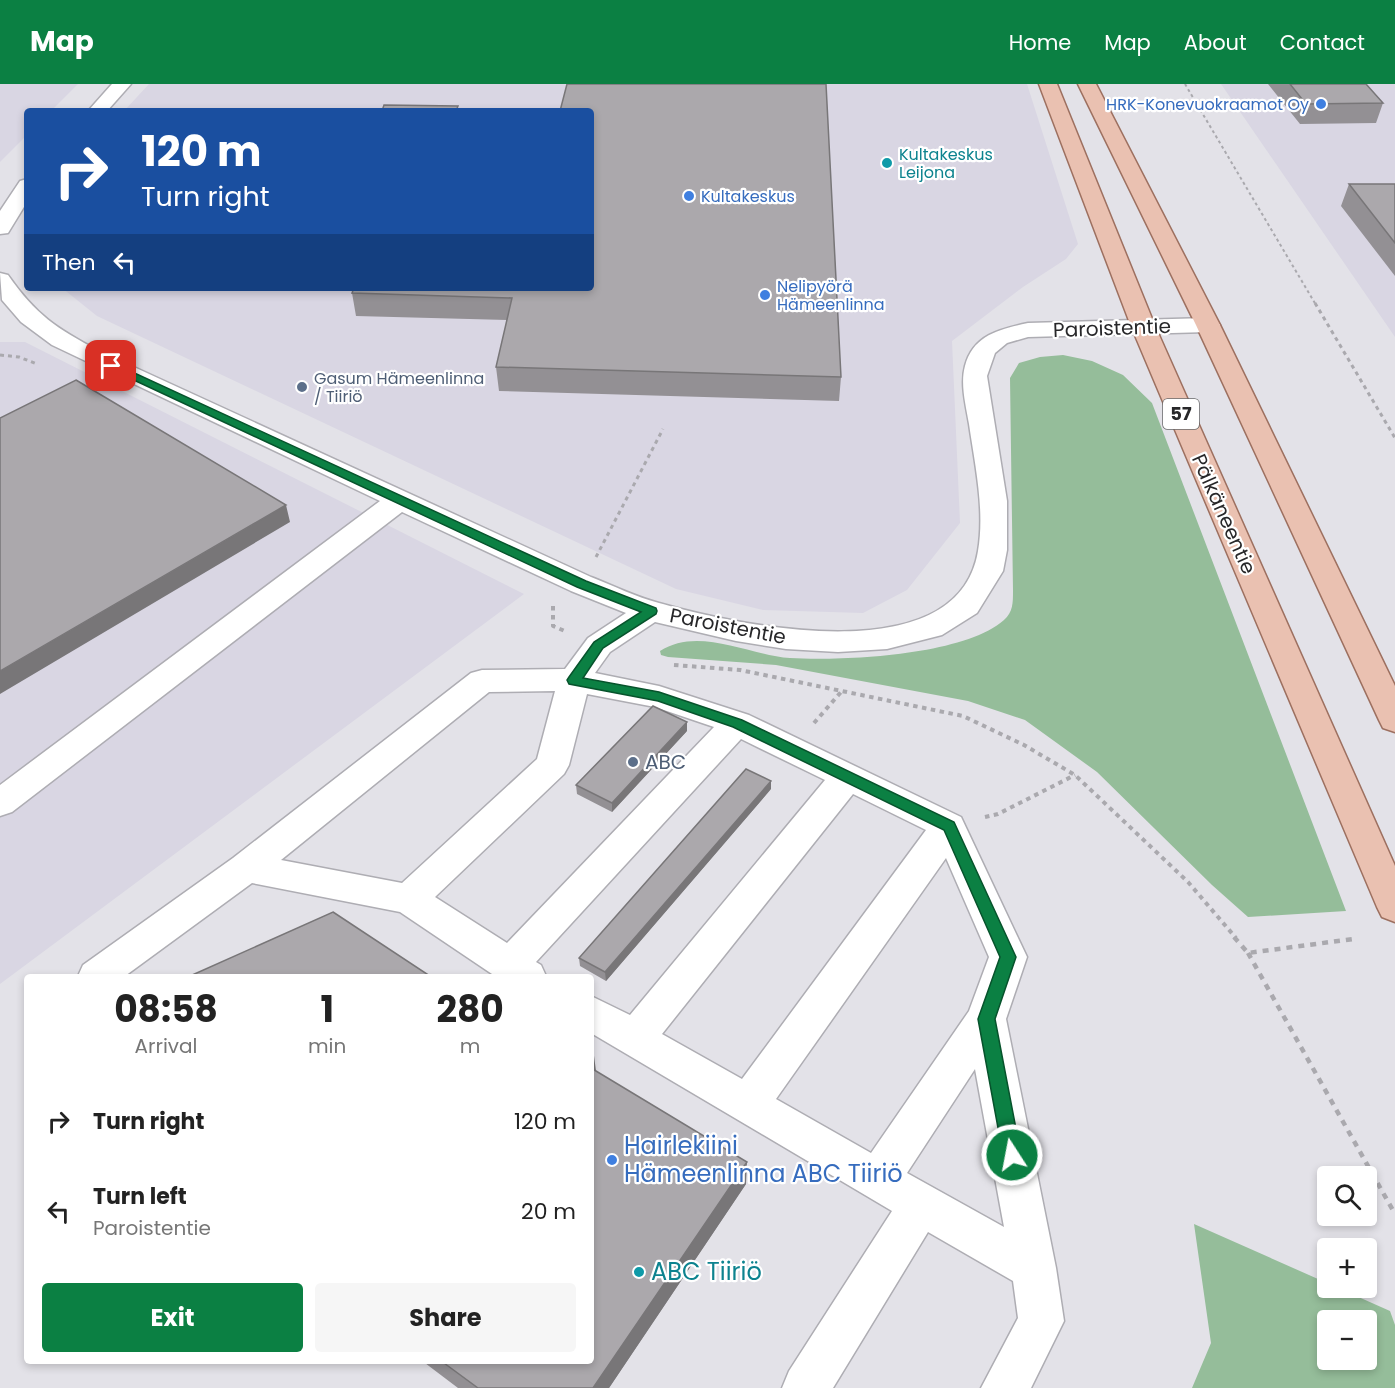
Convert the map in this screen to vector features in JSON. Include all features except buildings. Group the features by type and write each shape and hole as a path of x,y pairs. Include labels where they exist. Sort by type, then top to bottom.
{"main road":[{"name":"Pälkäneentie","path":"1048,84 1143,326 1395,907"},
{"path":"1087,84 1208,325 1395,720"}],"street":[{"path":"99,108 122,84"},
{"path":"2,220 24,189"},
{"name":"Paroistentie","path":"0,280 17,307 49,335 581,584 651,611 765,636 820,641 872,641 935,626 956,614 976,597 988,569 993,532 991,487 975,376 977,359 990,343 1003,334 1040,330 1208,325"},
{"path":"0,325 27,318"},
{"path":"0,803 401,499"},
{"path":"409,899 552,765 574,680 599,645 651,611"},
{"path":"100,974 246,868 482,681 574,680 659,697 737,723 949,826 1008,957 986,1019 877,1181"},
{"path":"246,868 409,899 518,971 737,723"},
{"path":"635,1038 848,776"},
{"path":"749,1103 949,826"},
{"path":"594,1015 749,1103 920,1206 1034,1268"},
{"path":"986,1019 1034,1268 1041,1320 1005,1388"},
{"path":"806,1388 920,1206"}],"path":[{"path":"1185,84 1395,438"},
{"path":"581,584 663,429"},
{"path":"792,749 841,692"},
{"path":"949,826 998,814 1075,775"},
{"path":"1248,953 1395,1214"}],"shaded area":[{"path":"0,84 78,84 54,108 24,108 24,138 0,162"},
{"path":"149,84 1027,84 1078,244 1066,259 1023,287 952,341 960,523 907,590 863,613 763,610 676,589 97,316 66,291 594,291 594,108 127,108"},
{"path":"1221,84 1395,84 1395,337"},
{"path":"0,342 25,342 524,594 0,984"}],"green space":[{"path":"1063,355 1092,361 1123,375 1152,403 1346,911 1248,917 1212,885 1097,772 1025,720 968,701 776,665 661,655 660,651 675,644 691,641 707,641 790,658 870,657 901,654 961,642 985,632 1004,620 1013,603 1010,378 1019,363 1040,357"},
{"path":"1194,1224 1317,1279 1317,1298 1361,1298 1390,1311 1395,1325 1395,1388 1192,1388 1211,1343"}],"place":[{"name":"HRK-Konevuokraamot Oy","path":"1321,104"},
{"name":"Kultakeskus Leijona","path":"887,163"},
{"name":"Kultakeskus","path":"689,196"},
{"name":"Nelipyörä Hämeenlinna","path":"765,295"},
{"name":"Gasum Hämeenlinna / Tiiriö","path":"302,387"},
{"name":"ABC","path":"633,762"},
{"name":"Hairlekiini Hämeenlinna ABC Tiiriö","path":"612,1160"},
{"name":"ABC Tiiriö","path":"639,1272"}],"route":[{"path":"111,366 581,584 651,611 599,645 574,680 659,697 737,723 949,826 1008,957 986,1019 1012,1155"}]}
